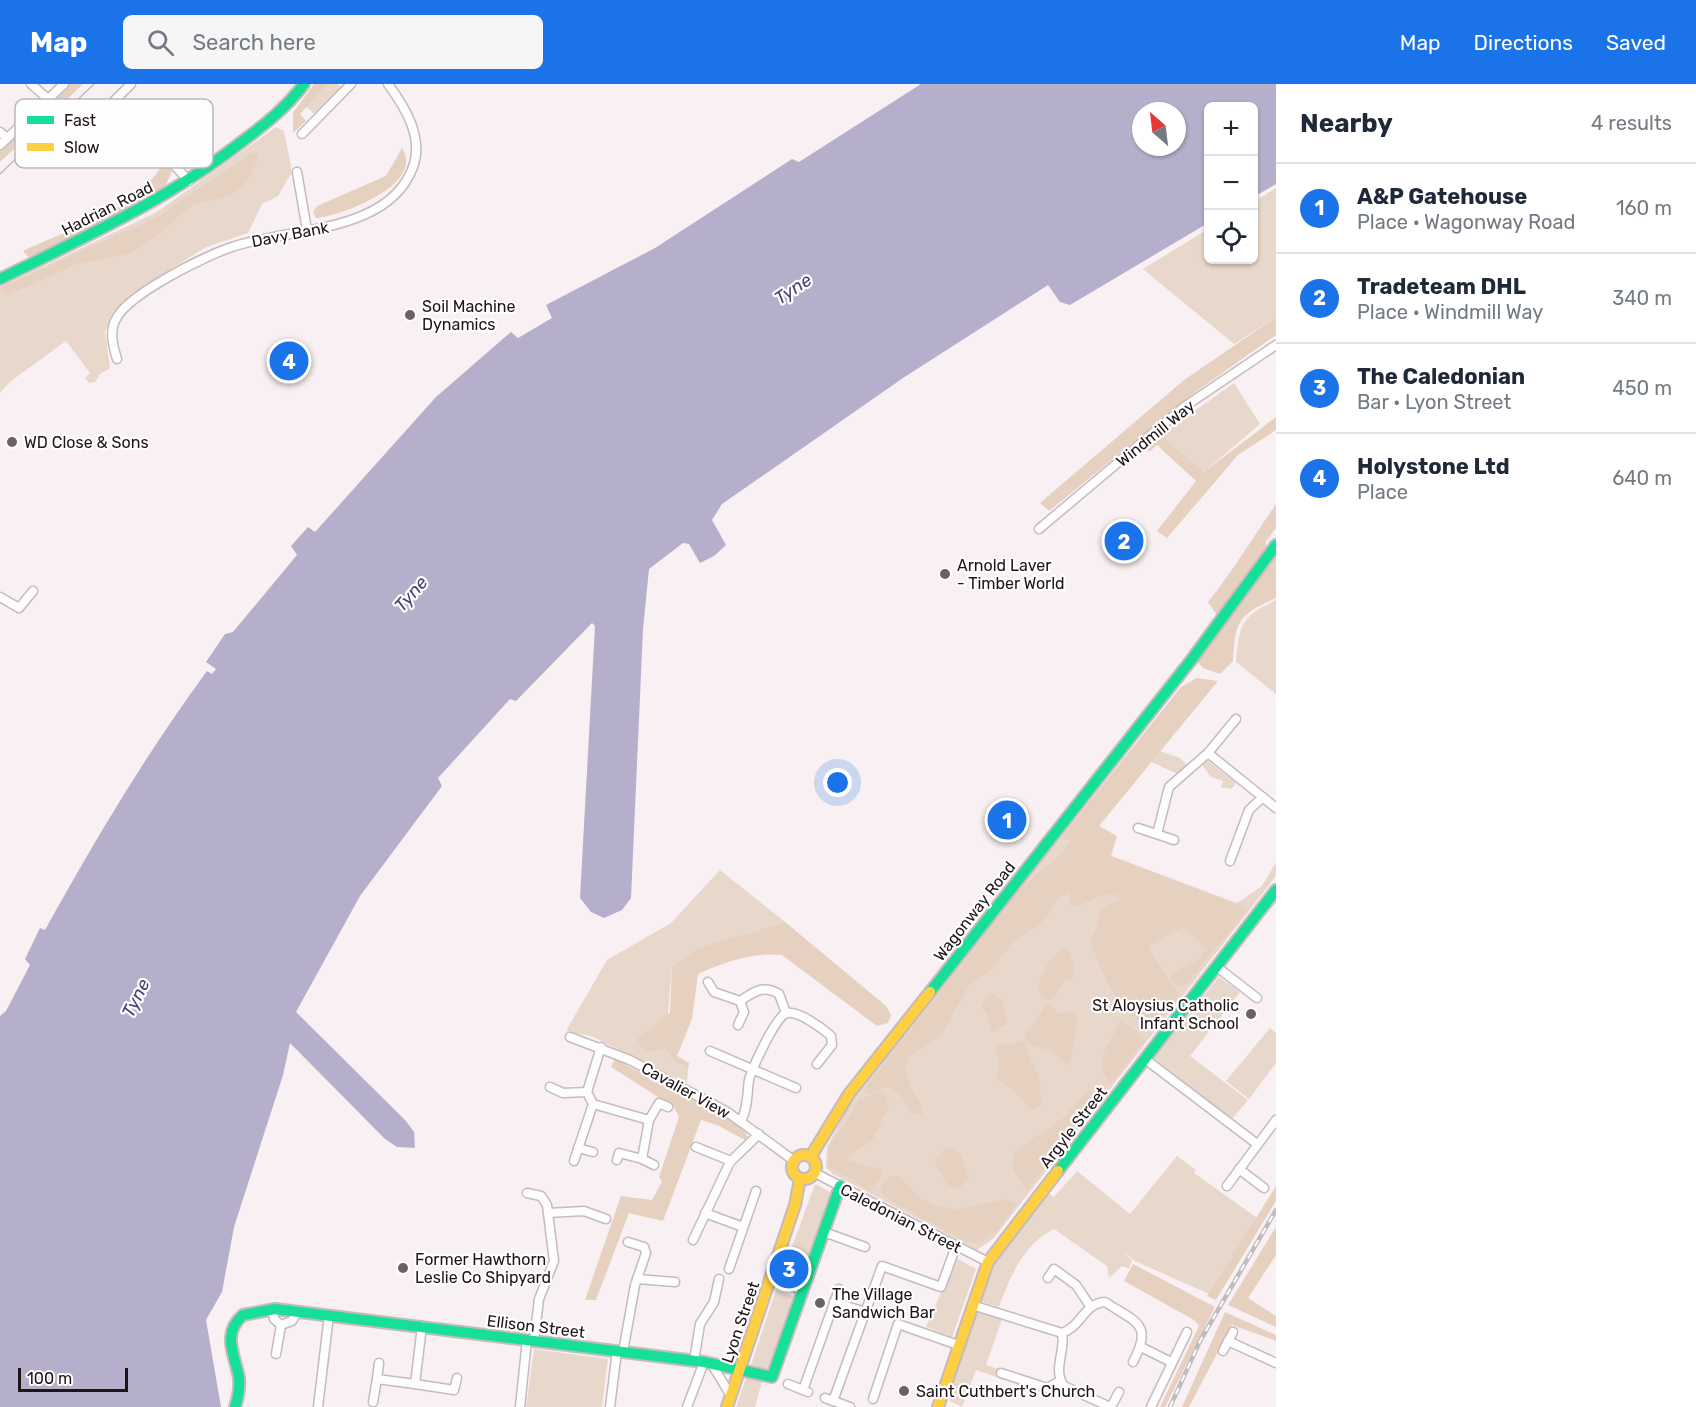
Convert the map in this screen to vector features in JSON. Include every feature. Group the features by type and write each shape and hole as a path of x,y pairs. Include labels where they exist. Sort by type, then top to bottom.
{"main road":[{"name":"Hadrian Road","path":"213,163 276,115 304,84"},
{"name":"Hadrian Road","path":"0,279 132,214 189,181 206,168"},
{"name":"Wagonway Road","path":"811,1156 849,1094 1210,635 1276,545"},
{"name":"Argyle Street","path":"939,1407 958,1345 988,1262 1274,896"},
{"path":"801,1155 811,1156 816,1165 815,1173 809,1178 801,1179 792,1171 793,1160 801,1155"},
{"name":"Lyon Street","path":"729,1402 795,1205 801,1179"},
{"path":"803,1290 840,1186"},
{"name":"Ellison Street","path":"235,1407 240,1383 231,1349 234,1325 248,1311 272,1309 298,1311 422,1326 620,1351 740,1369 772,1377 803,1290"}],"street":[{"path":"31,84 48,99 64,84"},
{"path":"116,99 131,84"},
{"path":"302,134 312,119 351,84"},
{"name":"Davy Bank","path":"117,359 112,344 115,319 127,305 155,285 233,246 337,225 366,214 396,196 406,186 416,160 417,144 408,116 388,84"},
{"path":"0,145 4,135"},
{"path":"177,168 189,181"},
{"path":"297,172 307,230"},
{"name":"Windmill Way","path":"1039,529 1184,407 1276,345"},
{"path":"0,597 19,608 33,591"},
{"path":"1157,834 1169,787 1208,753 1236,718"},
{"path":"1208,753 1269,803"},
{"path":"1230,861 1249,810 1269,803 1276,794"},
{"path":"1138,828 1174,840"},
{"path":"1217,967 1257,998"},
{"path":"708,982 714,992 740,1001"},
{"path":"740,1001 761,988 769,988 779,994 786,1013"},
{"path":"738,1025 744,1012 740,1001"},
{"path":"786,1013 812,1021 831,1036 832,1045 817,1064"},
{"path":"741,1121 753,1070 777,1022 786,1013"},
{"name":"Cavalier View","path":"570,1037 630,1060 741,1121 793,1160"},
{"path":"574,1161 593,1104 587,1092 601,1047"},
{"path":"710,1051 796,1088"},
{"path":"1145,1059 1257,1144"},
{"path":"550,1087 563,1093 587,1092"},
{"path":"642,1160 649,1120 659,1103 668,1107"},
{"path":"593,1104 649,1120"},
{"path":"1227,1186 1276,1120"},
{"path":"693,1240 731,1161 759,1134"},
{"path":"696,1147 731,1161"},
{"path":"578,1148 593,1152"},
{"path":"617,1160 620,1153 654,1165"},
{"path":"1239,1169 1264,1188"},
{"name":"Caledonian Street","path":"815,1173 988,1262"},
{"path":"729,1269 756,1191"},
{"path":"520,1407 539,1299 554,1261 548,1213 541,1196 527,1193"},
{"path":"548,1213 584,1211 606,1220"},
{"path":"705,1213 744,1227"},
{"path":"824,1232 865,1246"},
{"path":"610,1407 620,1351 646,1249 641,1245 628,1242"},
{"path":"850,1407 829,1400 882,1266 941,1287 956,1246"},
{"path":"1048,1278 1053,1269 1076,1285 1090,1306"},
{"path":"771,1278 803,1290"},
{"path":"637,1279 675,1282"},
{"path":"687,1407 703,1364 700,1324 714,1302 719,1279"},
{"path":"788,1384 806,1391 839,1289"},
{"path":"834,1302 865,1312"},
{"path":"972,1305 1062,1333 1076,1325 1090,1306 1105,1302 1138,1324 1143,1333 1141,1347 1133,1362"},
{"path":"272,1309 274,1319 281,1325"},
{"path":"281,1325 292,1321 298,1311"},
{"path":"318,1407 329,1315"},
{"path":"873,1399 898,1324 958,1345"},
{"path":"276,1354 281,1325"},
{"path":"415,1384 422,1326"},
{"path":"1151,1407 1187,1332"},
{"path":"1223,1351 1233,1332"},
{"path":"1062,1333 1064,1342 1058,1368 1060,1381 1064,1386 1111,1407 1119,1392"},
{"path":"1228,1341 1276,1363"},
{"path":"1141,1347 1171,1362"},
{"path":"373,1401 379,1363"},
{"path":"703,1364 719,1377 729,1402"},
{"path":"1001,1373 1047,1388 1060,1381"},
{"path":"377,1379 454,1390 457,1378"}],"shaded area":[{"path":"70,84 83,84 67,99 54,99"},
{"path":"314,84 327,84 300,114 306,121 293,133 293,113"},
{"path":"327,84 337,84 342,88 313,113 306,106"},
{"path":"276,127 284,131 292,172 278,196 262,204 248,233 206,247 138,290 113,312 105,332 110,368 100,374 95,382 89,383 85,378 90,373 66,341 11,381 0,393 0,287 157,212"},
{"path":"15,135 15,148 0,162 0,149"},
{"path":"402,148 406,161 402,174 392,185 378,196 361,204 316,218 313,212 317,206 386,176"},
{"path":"250,154 259,154 251,176 235,193 191,206 156,236 130,253 74,265 6,296 0,288 158,217"},
{"path":"160,168 170,168 172,172 164,188 86,234 28,257 23,251 99,218 117,208 149,183"},
{"path":"1276,188 1276,317 1234,344 1143,269 1204,231 1204,264 1258,264 1258,199"},
{"path":"1276,317 1276,335 1194,393 1049,511 1040,503 1184,380"},
{"path":"1234,383 1260,424 1204,472 1161,435"},
{"path":"1276,417 1276,430 1238,455 1167,538 1157,531 1196,481 1157,445 1149,452 1145,447 1161,435 1204,472"},
{"path":"1276,504 1276,528 1266,541 1266,550 1219,618 1208,602"},
{"path":"1276,556 1276,598 1254,609 1241,620 1235,636 1233,661 1220,674 1203,668 1197,661"},
{"path":"1276,600 1276,694 1236,662 1239,638 1244,623 1255,612"},
{"path":"1197,678 1218,681 1099,826 1117,836 1111,856 1248,909 1186,984 1179,987 1171,980 1170,974 1199,960 1205,951 1194,935 1183,927 1151,944 1148,948 1178,995 1166,1013 1158,1020 1148,1023 1129,1013 1112,989 1098,962 1090,940 1097,927 1100,909 1120,900 1115,894 1100,896 1076,907 1071,905 1069,901 1071,894 1067,892 1058,898 1041,923 1013,941 994,968 969,985 941,1035 909,1057 905,1070 911,1089 921,1106 922,1116 912,1113 900,1094 887,1086 871,1094 865,1093 865,1088 1021,889 1066,848 1071,841 1061,837 1181,687"},
{"path":"1160,751 1180,758 1187,765 1178,774 1151,762"},
{"path":"1208,761 1236,783 1231,789 1221,787 1223,781 1211,777 1202,765"},
{"path":"1061,837 1237,903 1262,886 1276,862 1276,876 993,1239 977,1250 833,1174 826,1168 827,1147 847,1109 953,970"},
{"path":"720,870 785,922 697,948 672,967 665,1049 675,1062 688,1069 687,1083 591,1036 566,1031 607,960 671,923"},
{"path":"785,922 886,1006 891,1015 888,1023 877,1026 782,955 760,955 728,962 698,974 692,1019 677,1056 689,1063 688,1069 675,1062 665,1049 644,1052 637,1039 670,1013 672,967 697,948"},
{"path":"1067,947 1075,969 1072,979 1063,982 1057,994 1049,1000 1043,998 1038,988 1042,976 1052,958"},
{"path":"1219,977 1240,992 1190,1056 1248,1100 1231,1120 1154,1058"},
{"path":"990,993 1002,1001 1008,1024 991,1032 987,1014 981,1006"},
{"path":"1046,1004 1054,1006 1056,1012 1061,1014 1072,1011 1078,1020 1069,1065 1048,1050 1028,1043 1025,1030 1032,1028"},
{"path":"1121,1020 1145,1039 1111,1084 1102,1068 1103,1060 1108,1044"},
{"path":"1270,1028 1276,1033 1276,1063 1249,1099 1226,1081"},
{"path":"1023,1040 1040,1081 1041,1105 1035,1110 1027,1107 1021,1098 996,1076 999,1068 996,1047"},
{"path":"615,1059 740,1124 748,1137 745,1140 717,1125 701,1120 663,1221 629,1213 596,1300 585,1300 621,1196 652,1200 662,1182 659,1177 679,1117 674,1107 611,1067"},
{"path":"1089,1090 1101,1096 1027,1190 1013,1169 1014,1151 1063,1118"},
{"path":"880,1092 886,1097 889,1106 872,1141 849,1155 848,1161 880,1169 882,1174 870,1191 828,1166 830,1147 859,1100"},
{"path":"949,1147 961,1155 969,1177 958,1190 947,1184 934,1160"},
{"path":"1177,1156 1196,1170 1194,1173 1257,1218 1209,1294 1135,1261 1122,1251 1132,1260 1129,1269 1122,1266 1109,1278 1107,1266 1054,1229 1043,1235 1026,1252 1013,1273 999,1307 982,1302 982,1290 987,1276 1006,1245 1048,1193 1054,1197 1077,1171 1130,1214"},
{"path":"891,1176 899,1176 918,1197 954,1210 1006,1199 1017,1204 997,1230 980,1243 967,1242 886,1198 881,1191 884,1182"},
{"path":"815,1184 832,1193 809,1259 790,1252"},
{"path":"1276,1186 1276,1201 1216,1300 1207,1296"},
{"path":"1276,1227 1276,1255 1248,1298 1276,1316 1276,1327 1228,1305"},
{"path":"956,1258 976,1269 952,1337 926,1327"},
{"path":"1133,1264 1215,1307 1165,1407 1160,1407 1199,1326 1194,1320 1124,1281"},
{"path":"776,1290 796,1297 771,1371 751,1365"},
{"path":"981,1312 1002,1319 986,1365 1001,1370 1000,1374 1052,1391 1050,1398 1046,1397 1046,1394 976,1370 962,1407 950,1401 949,1392 958,1358 975,1315"},
{"path":"1225,1312 1276,1335 1276,1341 1232,1325 1189,1407 1182,1407"},
{"path":"534,1349 608,1359 602,1407 526,1407"},
{"path":"746,1378 762,1381 755,1407 736,1407"}],"water":[{"name":"Tyne","path":"921,84 1276,84 1276,184 1258,195 1258,102 1204,102 1204,225 1070,305 1060,302 1048,285 903,378 722,504 712,520 726,545 714,556 700,563 689,544 683,543 649,569 643,629 631,898 622,910 604,918 591,912 580,898 595,626 592,623 516,701 510,699 438,778 442,786 360,896 296,1012 406,1121 414,1132 415,1148 397,1147 385,1139 290,1043 283,1075 234,1227 222,1292 206,1320 221,1407 0,1407 0,1016 6,1011 30,965 25,959 40,928 45,930 102,830 163,734 207,671 212,674 216,669 206,662 225,634 233,632 297,555 291,546 308,527 315,532 436,397 511,332 518,338 552,318 546,305 655,248 792,159 799,162"}],"tram line":[{"path":"78,99 94,84"},
{"path":"0,174 15,160"}],"railway":[{"path":"1170,1407 1200,1341 1276,1210"}],"traffic: fast":[{"path":"213,163 266,123 290,101 304,84"},
{"path":"0,279 124,217 206,168"},
{"path":"930,992 1192,659 1276,545"},
{"path":"1058,1171 1276,890"},
{"path":"235,1407 239,1378 231,1337 236,1322 243,1315 275,1309 704,1362 772,1377 840,1186"}],"traffic: slow":[{"path":"811,1156 849,1094 930,992"},
{"path":"799,1155 809,1155 816,1162 816,1167 816,1172 809,1179 799,1179 792,1172 792,1162 799,1155"},
{"path":"938,1407 988,1262 1058,1171"},
{"path":"727,1407 795,1205 800,1179"}],"place":[{"name":"Soil Machine Dynamics","path":"410,315"},
{"name":"Holystone Ltd","path":"289,361"},
{"name":"WD Close & Sons","path":"12,442"},
{"name":"Tradeteam DHL","path":"1124,541"},
{"name":"Arnold Laver - Timber World","path":"945,574"},
{"name":"A&P Gatehouse","path":"1007,820"},
{"name":"St Aloysius Catholic Infant School","path":"1251,1014"},
{"name":"Former Hawthorn Leslie Co Shipyard","path":"403,1268"},
{"name":"The Caledonian","path":"789,1269"},
{"name":"The Village Sandwich Bar","path":"820,1303"},
{"name":"Saint Cuthbert's Church","path":"904,1391"}]}
